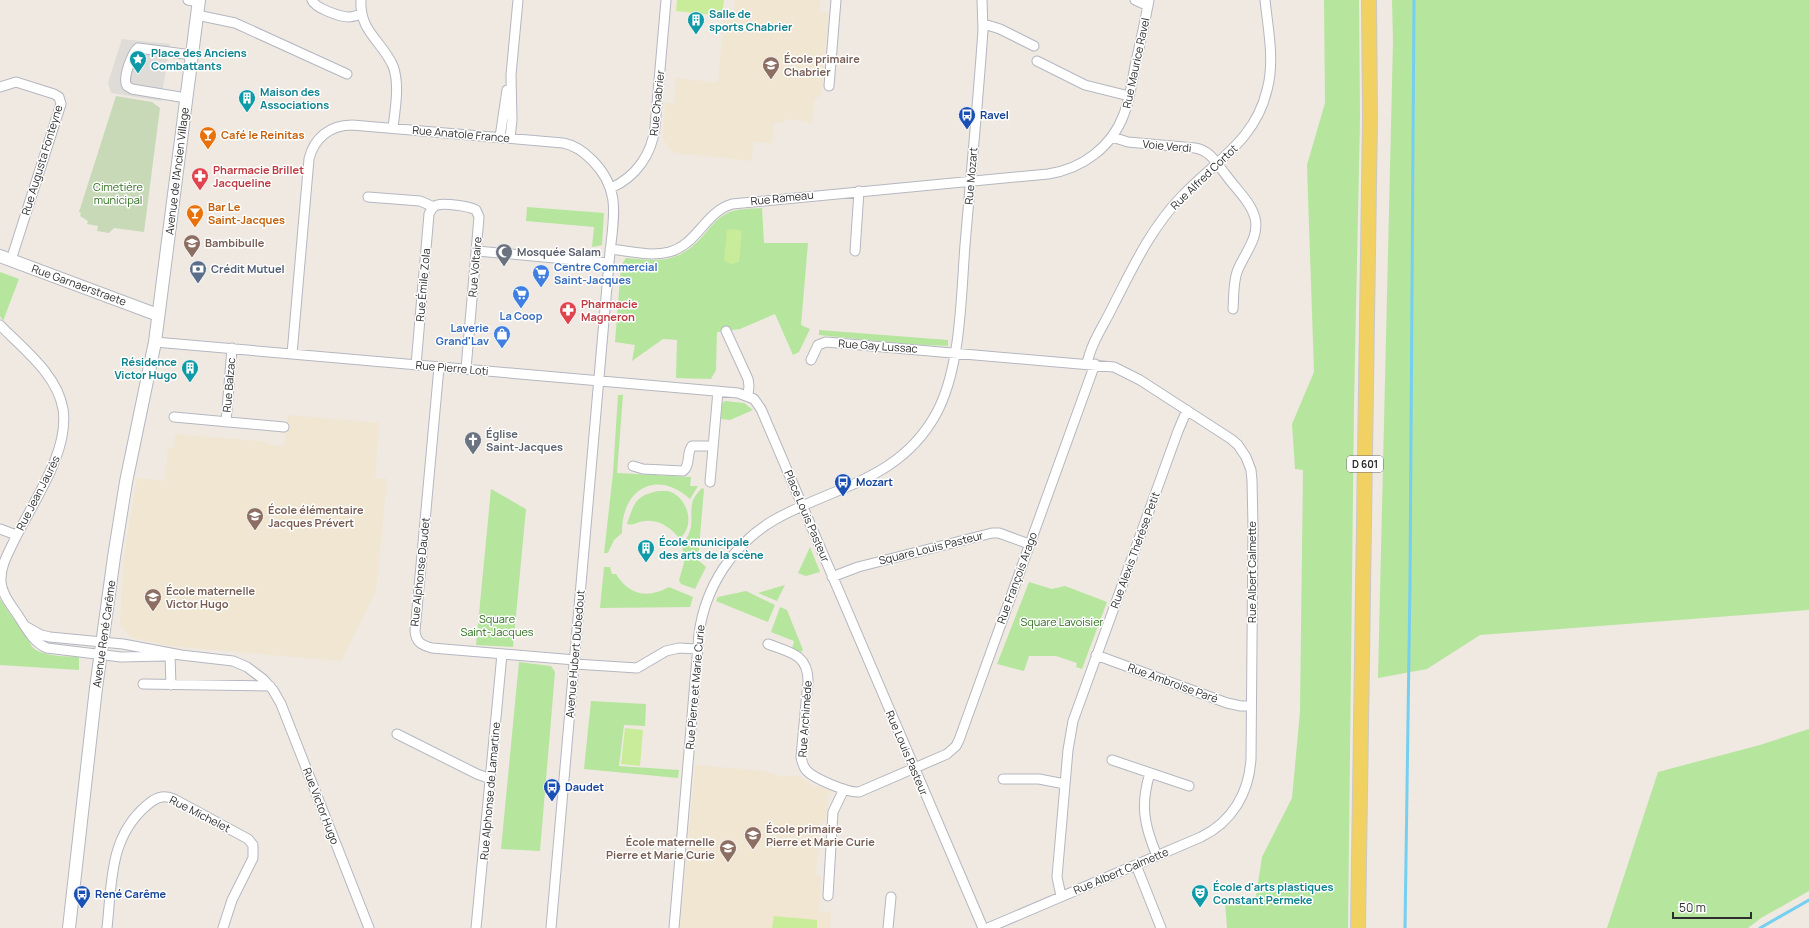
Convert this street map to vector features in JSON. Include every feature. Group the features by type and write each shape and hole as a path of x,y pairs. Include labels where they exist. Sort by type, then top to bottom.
{"main road":[{"name":"D 601","path":"1358,928 1370,118 1369,0"},
{"name":"D 601","path":"1367,928 1377,289 1379,0"}],"street":[{"path":"312,0 317,7 343,16 350,17 362,14"},
{"path":"360,0 362,14 367,30 386,53 395,71 396,92 393,128"},
{"path":"510,138 512,120 511,75 518,0"},
{"name":"Rue Chabrier","path":"612,188 635,171 645,158 652,142 655,127 666,0"},
{"path":"829,86 836,0"},
{"path":"1135,0 1148,3"},
{"name":"Rue Alfred Cortot","path":"1091,364 1094,342 1151,235 1181,197 1236,147 1249,131 1258,115 1267,91 1270,54 1265,0"},
{"name":"Avenue de l'Ancien Village","path":"155,342 197,15 196,1"},
{"name":"Rue Mozart","path":"955,352 971,180 985,2"},
{"name":"Rue Maurice Ravel","path":"971,180 1048,174 1065,170 1092,157 1112,137 1123,118 1129,96 1148,3"},
{"path":"197,15 235,23 346,74"},
{"path":"984,24 1000,28 1034,46"},
{"path":"186,98 132,89 126,86 124,80 134,52 138,48 192,55"},
{"path":"1037,61 1090,87 1129,96"},
{"path":"500,137 506,92 511,75"},
{"name":"Rue Augusta Fonteyne","path":"0,87 10,82 20,82 54,94 59,97 61,104 6,258"},
{"name":"Rue Anatole France","path":"292,354 309,164 314,145 324,133 342,126 393,128 552,141 572,145 585,154 598,166 612,188 614,202 610,263 599,381"},
{"name":"Voie Verdi","path":"1112,137 1128,142 1198,148 1208,153 1250,207 1256,223 1253,238 1236,278 1233,309"},
{"name":"Rue Rameau","path":"610,249 657,253 670,252 687,242 712,215 720,208 728,205 971,180"},
{"path":"856,250 858,191"},
{"path":"368,197 420,201 434,207"},
{"name":"Rue Voltaire","path":"434,207 442,205 469,207 476,210 479,217 466,369"},
{"name":"Rue Émile Zola","path":"416,364 428,218 434,207"},
{"path":"477,250 610,263"},
{"name":"Rue Garnaerstraete","path":"6,258 158,315"},
{"name":"Rue Jean Jaurès","path":"1,329 48,376 58,394 64,413 63,436 59,453 16,535 2,567 0,582 6,597 36,641 47,648 100,655"},
{"path":"726,331 748,379 748,395"},
{"name":"Rue Pierre Loti","path":"155,342 416,364 748,395"},
{"name":"Avenue René Carême","path":"69,928 100,655 122,503 155,342"},
{"name":"Rue Gay Lussac","path":"811,360 818,345 826,342 955,352"},
{"name":"Rue Balzac","path":"226,422 232,348"},
{"name":"Rue Albert Calmette","path":"955,352 1110,366 1124,371 1188,410 1234,442 1244,453 1251,470 1253,527 1249,774 1245,789 1237,806 1228,817 1212,831 988,928"},
{"name":"Rue Pierre et Marie Curie","path":"674,928 697,648 700,622 706,600 726,563 737,550 763,527 803,506 877,473 899,458 913,445 930,424 942,402 950,377 955,352"},
{"name":"Rue François Arago","path":"914,768 947,754 958,742 1029,544 1091,364"},
{"name":"Rue Alphonse Daudet","path":"439,367 414,631 416,639 420,644 432,648 637,668 666,651 679,648 697,648"},
{"name":"Avenue Hubert Dubedout","path":"551,928 599,381"},
{"path":"710,482 718,391"},
{"name":"Place Louis Pasteur","path":"748,395 759,405 832,577"},
{"name":"Rue Alexis Thérèse Petit","path":"1061,896 1057,885 1057,877 1069,742 1073,721 1178,431 1188,410"},
{"name":"Rue Balzac","path":"174,417 284,427"},
{"path":"633,466 643,469 681,471 687,466 689,452 692,446 713,446"},
{"path":"0,529 16,535"},
{"name":"Square Louis Pasteur","path":"832,577 864,566 992,533 999,533 1029,544"},
{"name":"Rue Louis Pasteur","path":"832,577 983,928"},
{"path":"26,626 50,637 103,642"},
{"name":"Rue Victor Hugo","path":"103,642 239,663 255,672 270,686 281,704 369,928"},
{"name":"Rue Archimède","path":"768,644 799,657 804,662 807,669 808,681 801,753 804,768 813,775 844,789 852,792 862,792 914,768"},
{"name":"Rue Alphonse de Lamartine","path":"476,928 502,654"},
{"name":"Rue Victor Hugo","path":"100,655 128,657 181,655"},
{"path":"170,655 171,685"},
{"name":"Rue Ambroise Paré","path":"1096,655 1227,703 1241,706 1251,706"},
{"path":"144,684 270,686"},
{"path":"397,734 477,774 491,779"},
{"path":"1112,760 1190,786"},
{"path":"1150,773 1144,799 1145,824 1157,856"},
{"path":"1003,779 1039,779 1065,784"},
{"path":"828,896 833,812 844,789"},
{"name":"Rue Michelet","path":"107,928 113,868 119,843 124,831 136,816 154,800 162,796 174,799 252,843 254,848 253,858 232,900 223,928"},
{"path":"1136,865 1161,928"},
{"path":"888,928 891,897"}],"shaded area":[{"name":"École primaire Chabrier","path":"735,0 820,0 819,12 829,13 822,91 820,96 814,99 812,124 809,124 807,121 786,119 783,122 774,122 772,143 753,142 752,161 676,153 667,146 663,138 665,103 674,103 676,78 718,83 724,18 733,18"},
{"name":"Place des Anciens Combattants","path":"122,39 170,44 161,101 111,93 108,83"},
{"name":"École élémentaire Jacques Prévert","path":"288,415 379,423 375,478 387,479 376,591 341,661 169,646 130,636 120,625 124,555 137,478 165,481 168,447 174,448 175,434 268,442 268,445 284,446"},
{"name":"École primaire Pierre et Marie Curie","path":"695,765 764,771 782,777 798,775 815,787 818,786 831,791 828,796 826,819 824,823 820,823 816,876 821,877 819,911 831,912 830,928 680,928"}],"green space":[{"path":"677,0 724,0 722,16 676,11"},
{"path":"1324,0 1359,0 1360,118 1354,406 1348,928 1227,928 1225,902 1256,896 1262,857 1292,798 1300,712 1303,470 1295,469 1292,424 1314,372 1307,165 1325,103"},
{"path":"1392,0 1809,0 1809,610 1480,635 1427,669 1378,678 1393,41"},
{"name":"Cimetière municipal","path":"116,96 152,102 160,108 144,232 114,228 109,233 97,231 98,226 87,224 88,221 80,216 81,213 79,212"},
{"path":"527,207 604,213 602,245 592,247 594,227 526,221"},
{"path":"762,208 764,243 808,243 801,325 810,329 799,352 793,355 775,314 740,329 717,332 716,370 711,379 676,378 677,340 663,339 632,361 635,345 615,342 621,266 626,258 658,260 676,256 693,246 722,216 738,210"},
{"path":"734,229 742,231 739,262 732,264 724,261 727,230"},
{"path":"0,272 19,279 3,321 0,316"},
{"path":"819,330 948,340 948,346 906,344 819,335"},
{"path":"618,395 623,395 617,473 691,477 690,486 698,486 690,499 677,490 665,485 653,485 643,488 634,495 627,505 623,518 622,533 614,540 608,553 604,553 613,473"},
{"path":"725,401 744,403 753,410 730,420 721,419 722,403"},
{"path":"702,488 704,489 698,560 706,567 695,589 681,584 679,580 684,563 682,543 690,532 692,503"},
{"name":"Square Saint-Jacques","path":"491,489 526,509 513,647 476,645"},
{"path":"659,491 668,491 673,493 678,496 685,506 688,523 686,531 680,539 669,528 661,523 645,521 627,524 637,501 645,495"},
{"path":"810,547 820,572 806,576 798,573"},
{"path":"604,567 610,567 612,574 616,574 627,587 633,591 646,594 661,591 669,587 693,597 690,607 600,608"},
{"name":"Square Lavoisier","path":"1029,582 1052,589 1065,586 1107,602 1082,669 1076,667 1077,663 1056,656 1029,656 1024,671 997,664"},
{"path":"785,585 777,601 758,593"},
{"path":"746,591 775,605 768,622 716,601 718,597"},
{"path":"0,599 26,635 34,649 52,655 79,657 79,670 0,665"},
{"path":"780,607 787,610 803,650 801,652 792,649 794,641 771,632"},
{"path":"519,662 551,666 555,672 540,851 501,849"},
{"path":"591,701 646,704 645,726 624,725 619,766 679,770 678,778 584,769"},
{"path":"625,728 643,730 640,766 621,764"},
{"path":"1809,729 1809,891 1761,918 1748,928 1607,928 1658,772 1760,745"},
{"path":"774,916 817,920 817,928 772,928"}],"waterway":[{"path":"1405,928 1410,582 1414,0"},
{"path":"1760,928 1809,900"}],"place":[{"name":"Salle de sports Chabrier","path":"696,35"},
{"name":"Place des Anciens Combattants","path":"138,74"},
{"name":"École primaire Chabrier","path":"771,80"},
{"name":"Maison des Associations","path":"247,113"},
{"name":"Ravel","path":"967,130"},
{"name":"Café le Reinitas","path":"208,150"},
{"name":"Pharmacie Brillet Jacqueline","path":"200,191"},
{"name":"Bar Le Saint-Jacques","path":"195,228"},
{"name":"Bambibulle","path":"192,258"},
{"name":"Mosquée Salam","path":"504,267"},
{"name":"Crédit Mutuel","path":"198,284"},
{"name":"Centre Commercial Saint-Jacques","path":"541,288"},
{"name":"La Coop","path":"521,309"},
{"name":"Pharmacie Magneron","path":"568,325"},
{"name":"Laverie Grand'Lav","path":"502,349"},
{"name":"Résidence Victor Hugo","path":"190,383"},
{"name":"Église Saint-Jacques","path":"473,455"},
{"name":"Mozart","path":"843,497"},
{"name":"École élémentaire Jacques Prévert","path":"255,531"},
{"name":"École municipale des arts de la scène","path":"646,563"},
{"name":"École maternelle Victor Hugo","path":"153,612"},
{"name":"Daudet","path":"552,802"},
{"name":"École primaire Pierre et Marie Curie","path":"753,850"},
{"name":"École maternelle Pierre et Marie Curie","path":"728,863"},
{"name":"École d'arts plastiques Constant Permeke","path":"1200,908"},
{"name":"René Carême","path":"82,909"}]}
